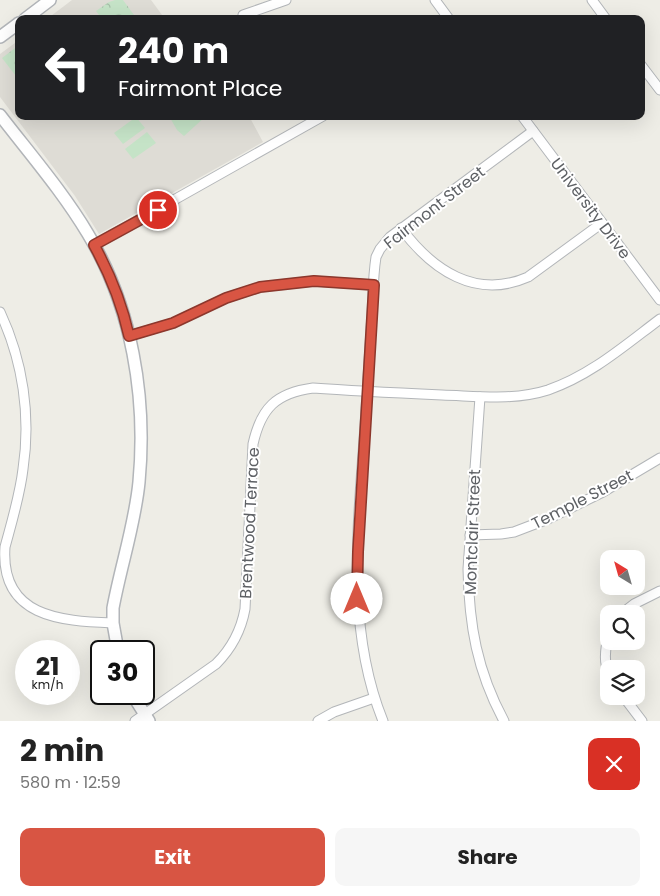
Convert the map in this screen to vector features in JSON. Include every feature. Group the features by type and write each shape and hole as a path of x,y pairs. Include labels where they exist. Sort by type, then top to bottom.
{"main road":[{"path":"30,15 50,0"},
{"path":"0,38 15,26"},
{"path":"0,115 72,210 94,245 113,284 126,322 139,395 141,450 135,511 113,608 116,640"},
{"path":"137,705 143,719"}],"street":[{"path":"243,15 286,0"},
{"path":"434,0 445,15"},
{"path":"592,0 603,15"},
{"path":"645,70 660,90"},
{"path":"94,245 316,120"},
{"name":"University Drive","path":"525,120 660,300"},
{"name":"Fairmont Street","path":"383,721 374,698 362,646 357,599 358,552 375,266 380,248 401,228 533,131"},
{"path":"401,228 414,245 434,264 445,271 470,282 494,285 518,282 528,277 602,223"},
{"path":"129,336 173,323 226,298 260,287 314,281 374,285"},
{"path":"0,312 16,356 26,401 26,436 23,469 5,547 4,559 8,581 22,600 41,613 76,622 113,623"},
{"name":"Brentwood Terrace","path":"143,719 216,664 225,655 243,622 253,444 260,420 272,403 290,392 314,388 480,396 520,396 561,385 595,368 660,319"},
{"name":"Montclair Street","path":"480,396 468,591 474,639 484,679 504,721"},
{"name":"Temple Street","path":"470,535 514,532 548,519 603,492 660,458"},
{"path":"633,605 660,591"},
{"path":"318,721 334,712 374,698"},
{"path":"630,705 642,721"}],"shaded area":[{"path":"72,0 151,0 162,15 52,15"},
{"path":"15,43 15,117 0,97 0,54"},
{"path":"17,120 251,120 263,142 99,234 75,196"}],"green space":[{"path":"123,0 134,15 99,15 96,11 109,2"},
{"path":"15,48 15,75 2,58"},
{"path":"132,120 138,120 145,128 123,144 114,133"},
{"path":"171,120 202,120 184,136 177,130"},
{"path":"147,132 156,143 133,159 125,149"}],"route":[{"path":"158,210 94,245 113,284 129,336 157,329 186,318 226,298 260,287 314,281 374,285 366,402 357,599"}]}
